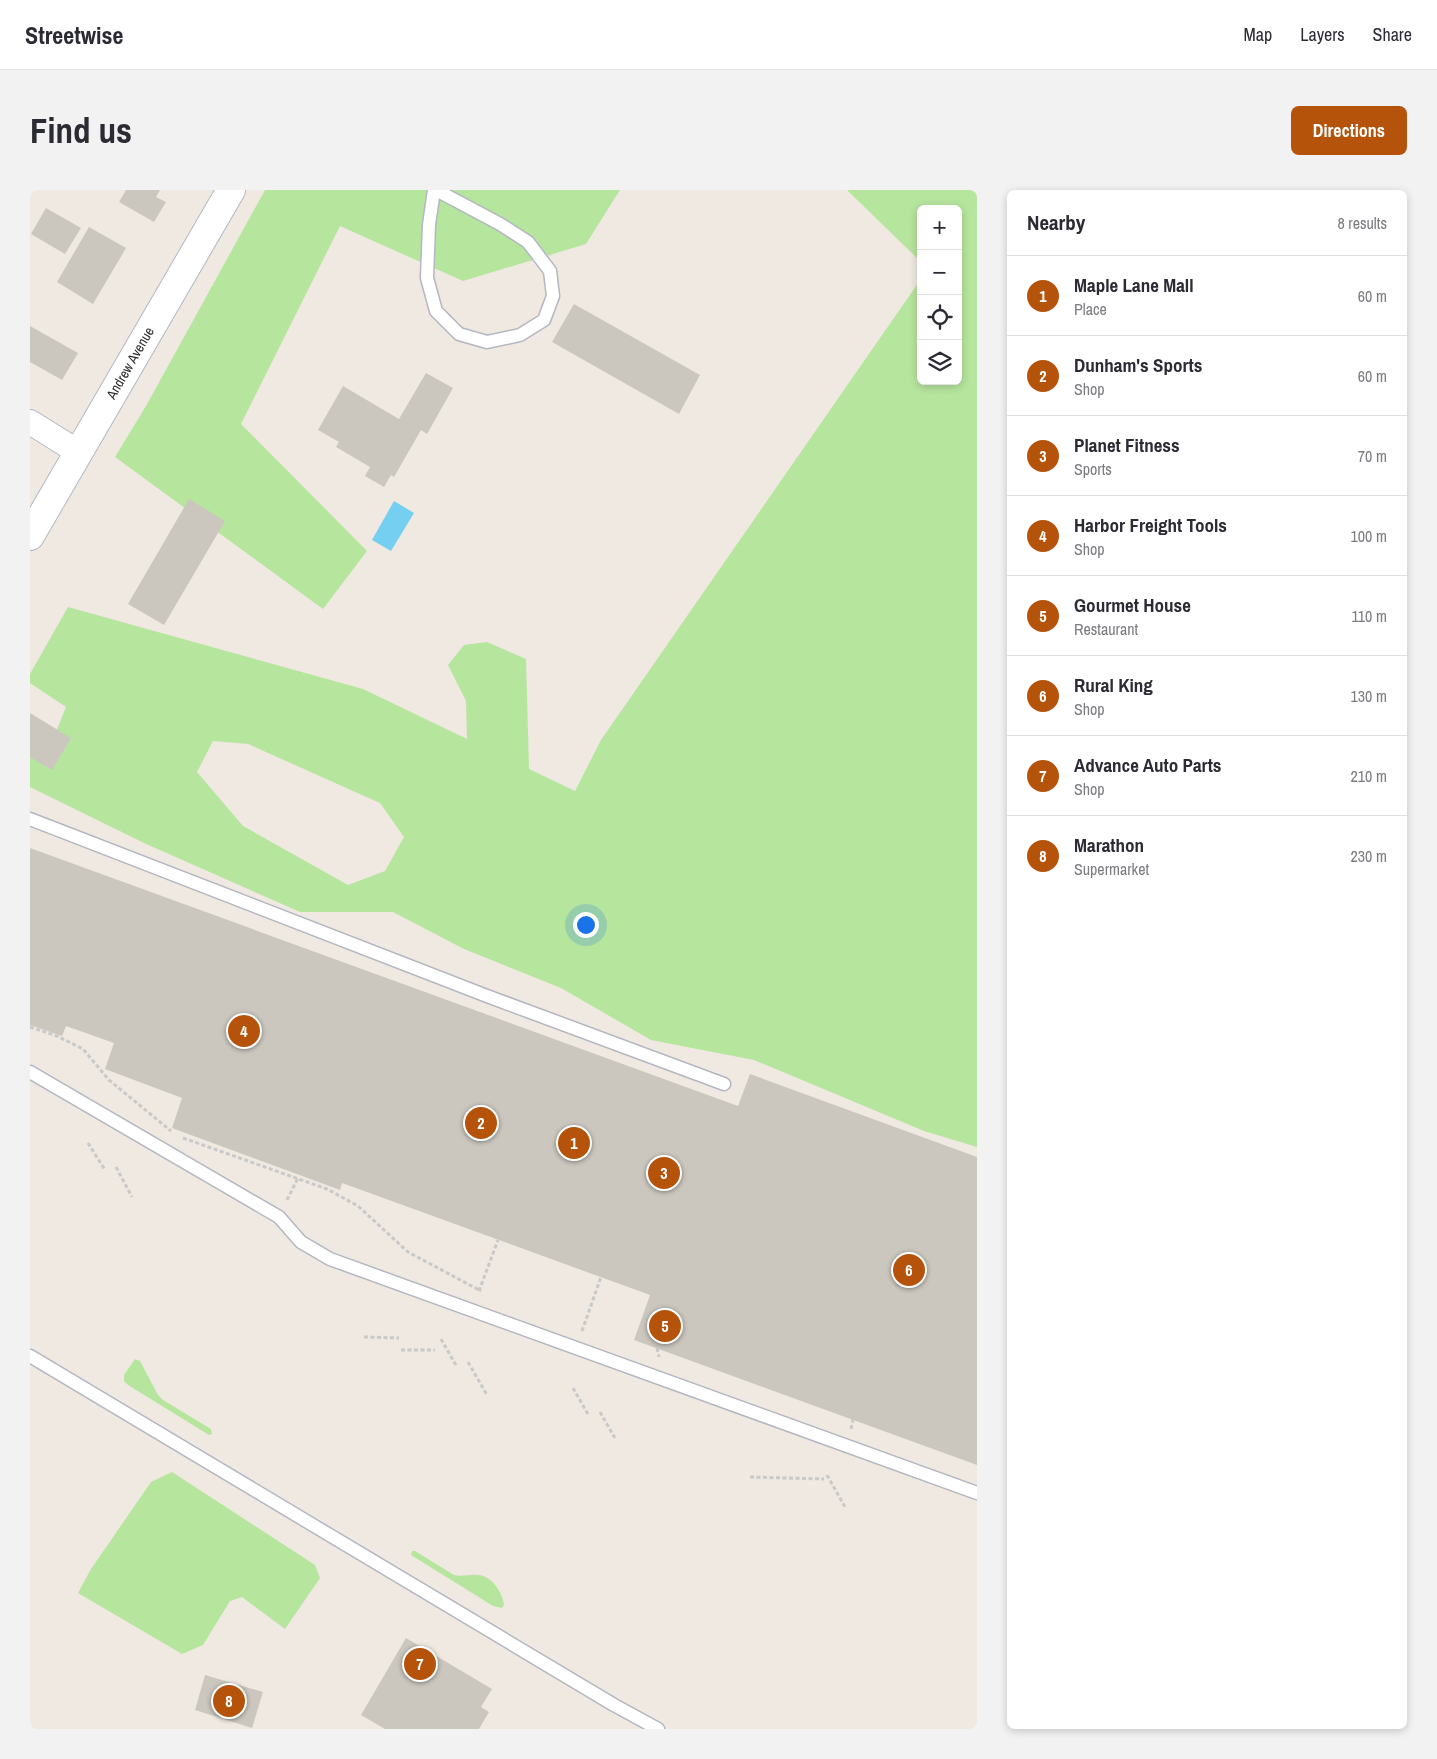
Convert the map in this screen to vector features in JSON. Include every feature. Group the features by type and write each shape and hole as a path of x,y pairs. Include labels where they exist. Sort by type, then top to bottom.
{"street":[{"name":"Andrew Avenue","path":"30,536 231,190"},
{"path":"30,422 78,452"}],"lane":[{"path":"435,190 500,224 528,242 550,271 553,296 544,320 520,335 487,342 459,334 436,312 427,278 429,226 435,190"},
{"path":"30,819 487,996 724,1084"},
{"path":"30,1072 279,1217 301,1242 330,1259 977,1493"},
{"path":"30,1356 614,1705 658,1729"}],"path":[{"path":"30,1027 57,1036 83,1049 109,1080 176,1135 328,1189 358,1206 408,1252 479,1291 488,1294"},
{"path":"88,1143 104,1170"},
{"path":"116,1168 132,1196"},
{"path":"279,1217 298,1178"},
{"path":"473,1311 498,1240"},
{"path":"575,1348 601,1277"},
{"path":"574,1325 591,1331"},
{"path":"364,1337 399,1338"},
{"path":"442,1339 458,1367"},
{"path":"401,1350 435,1350"},
{"path":"650,1354 659,1358"},
{"path":"468,1362 487,1395"},
{"path":"573,1388 589,1416"},
{"path":"600,1412 616,1440"},
{"path":"842,1424 861,1430"},
{"path":"827,1475 845,1507"},
{"path":"750,1477 824,1479"}],"green space":[{"path":"265,190 620,190 586,244 463,281 340,226 241,424 367,551 323,609 115,457 146,406"},
{"path":"847,190 977,190 977,1147 924,1131 754,1060 651,1040 561,988 464,949 393,912 300,912 144,843 30,787 30,752 46,757 66,707 30,683 30,674 68,607 363,689 467,739 466,701 448,665 464,645 487,642 526,659 529,769 575,791 601,740 917,285 917,385 962,385 962,205 917,205 917,258","holes":["213,741 248,744 380,803 404,837 385,871 348,885 243,826 197,772"]},
{"path":"135,1359 140,1361 158,1395 163,1400 211,1429 212,1434 209,1435 128,1385 124,1381 124,1375"},
{"path":"172,1472 315,1565 320,1578 285,1629 242,1597 230,1601 203,1645 182,1654 78,1593 91,1569 151,1482"},
{"path":"412,1551 454,1575 478,1575 487,1578 499,1590 504,1605 502,1608 493,1606 411,1555"}],"water":[{"path":"394,501 414,513 391,551 372,540"}],"building":[{"path":"126,190 160,190 156,197 166,202 154,222 119,202"},
{"path":"46,208 81,228 65,254 31,234"},
{"path":"89,227 126,248 93,304 57,282"},
{"path":"574,304 700,375 679,414 552,342"},
{"path":"30,326 78,353 62,380 30,362"},
{"path":"426,373 453,388 427,434 421,430 394,477 391,475 384,487 365,476 370,467 336,447 339,442 318,430 343,386 399,419"},
{"path":"189,499 225,521 164,625 128,604"},
{"path":"30,713 71,738 52,770 30,757"},
{"path":"30,848 738,1106 750,1074 977,1157 977,1465 634,1340 650,1295 342,1183 340,1190 172,1128 182,1098 105,1069 114,1043 66,1026 62,1036 30,1025"},
{"path":"406,1638 492,1689 481,1707 489,1712 479,1729 385,1729 361,1715"},
{"path":"205,1675 263,1692 252,1728 195,1710"}],"place":[{"name":"Harbor Freight Tools","path":"244,1031"},
{"name":"Dunham's Sports","path":"481,1123"},
{"name":"Maple Lane Mall","path":"574,1143"},
{"name":"Planet Fitness","path":"664,1173"},
{"name":"Rural King","path":"909,1270"},
{"name":"Gourmet House","path":"665,1326"},
{"name":"Advance Auto Parts","path":"420,1664"},
{"name":"Marathon","path":"229,1701"}]}
